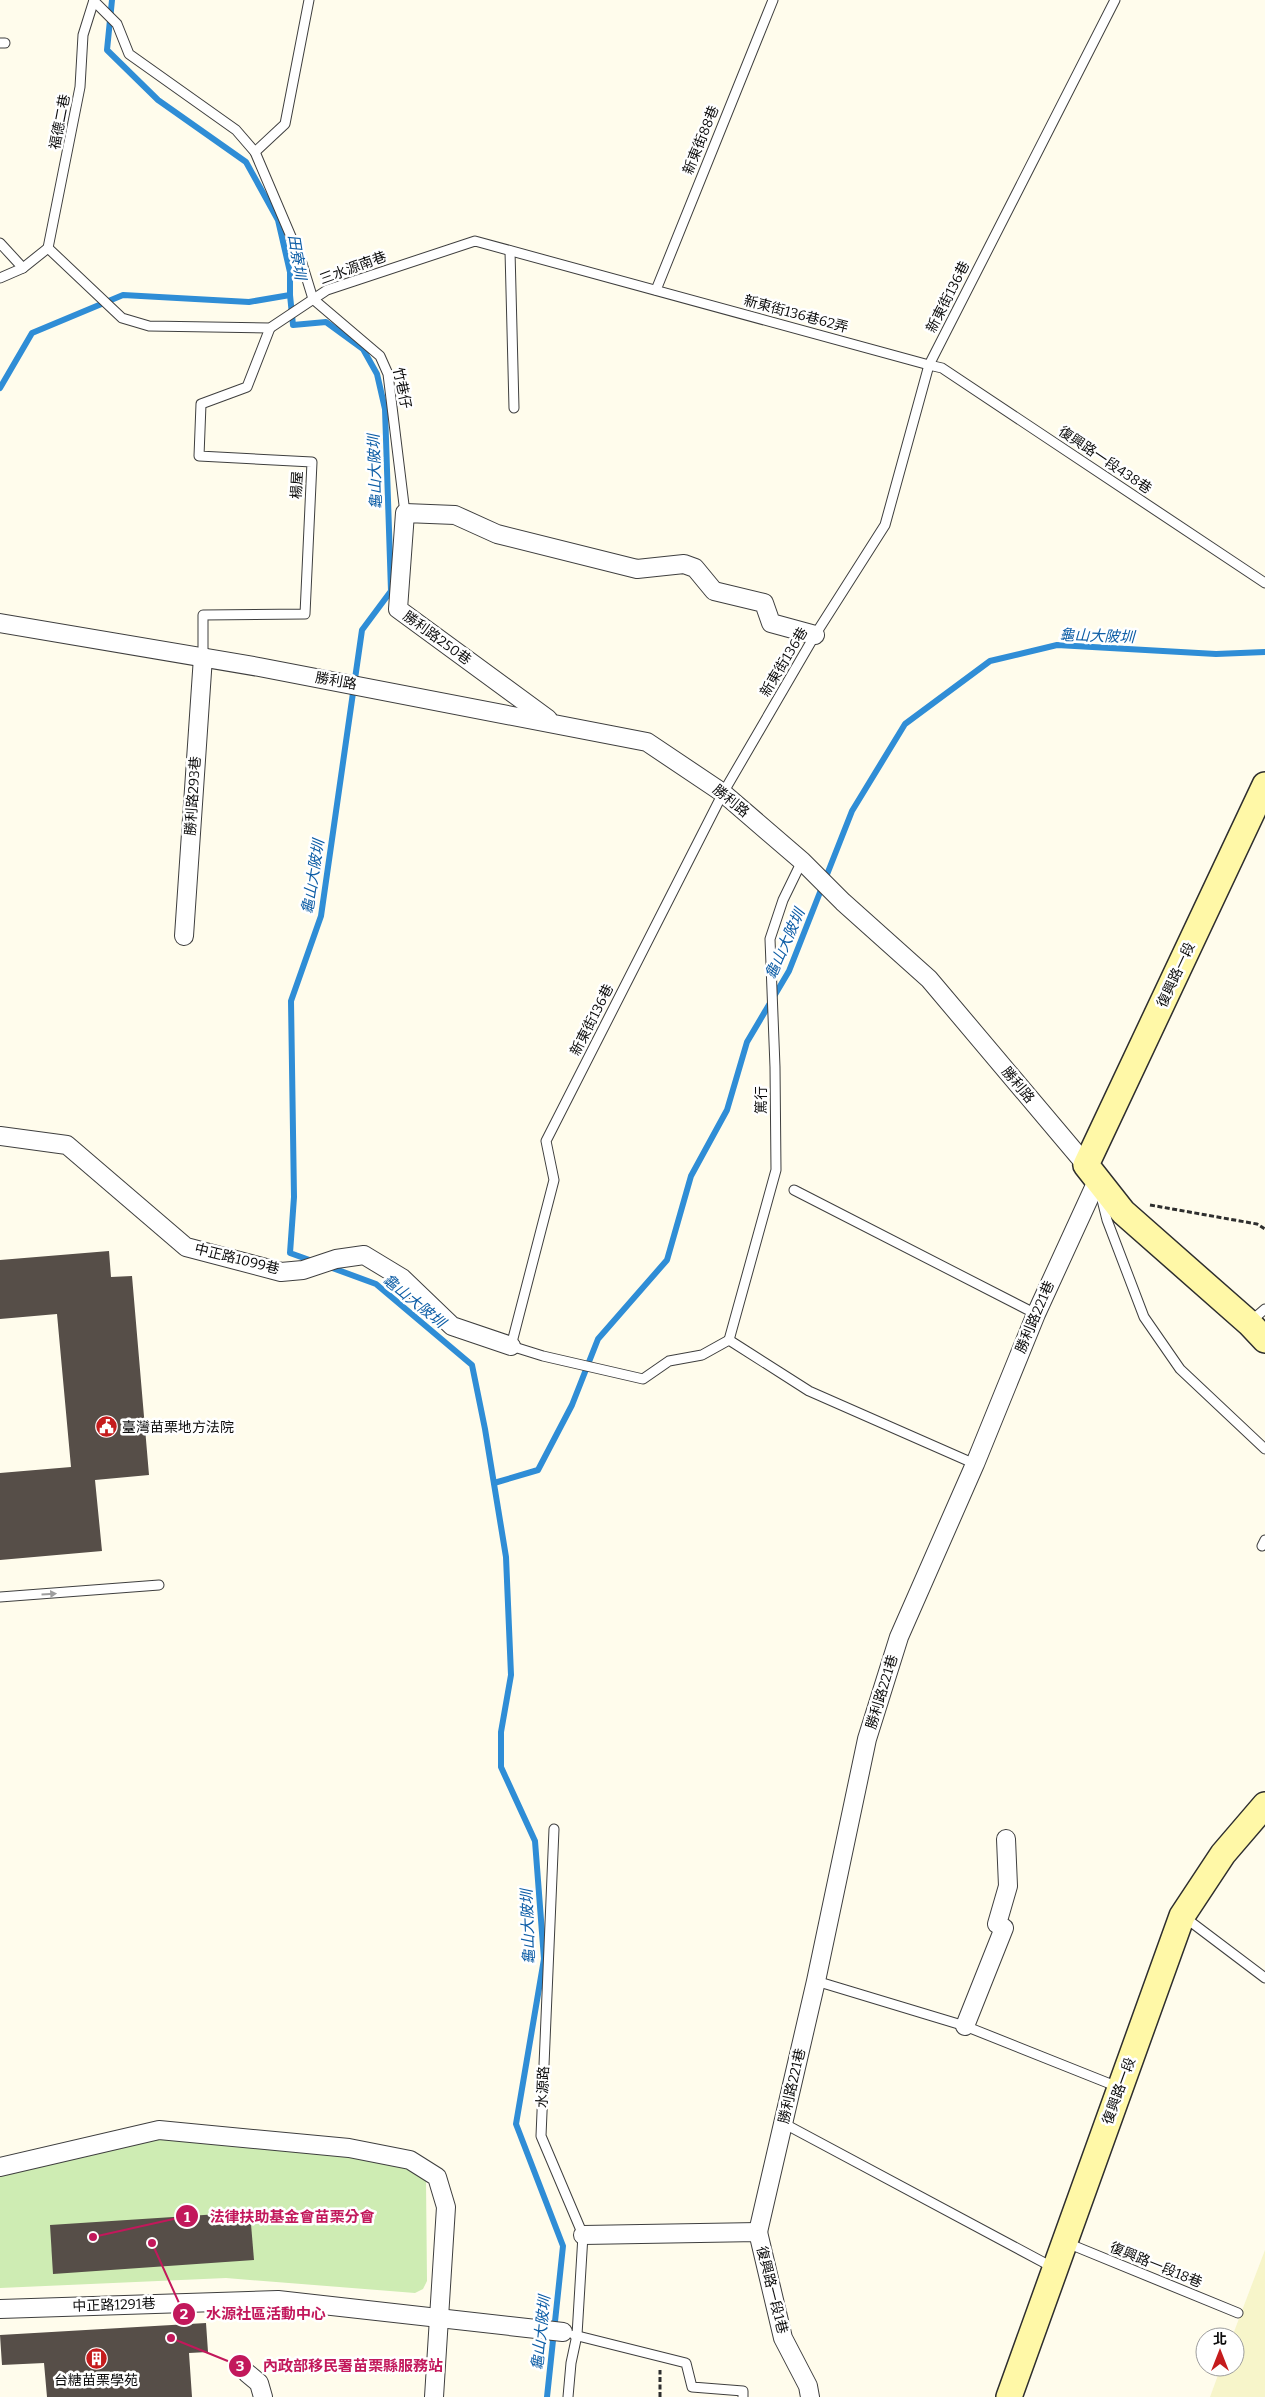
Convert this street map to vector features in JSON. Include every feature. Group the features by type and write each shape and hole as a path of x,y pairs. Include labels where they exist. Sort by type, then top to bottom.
{"street":[{"path":"405,513 455,515 497,534 637,569 684,564 695,568 714,591 764,603 771,623 815,635"},
{"name":"勝利路250巷","path":"405,513 398,609 553,723"},
{"name":"勝利路","path":"0,623 354,684 647,742 723,793 802,862 929,980 1123,1212 1260,1324"},
{"name":"勝利路293巷","path":"184,936 203,657"},
{"name":"復興路一段","path":"1098,1182 1262,797"},
{"name":"中正路1099巷","path":"0,1136 67,1145 186,1247 282,1272 304,1270 331,1261 364,1255 402,1278 452,1326 511,1346"},
{"name":"勝利路221巷","path":"758,2232 816,1981 867,1739 899,1637 975,1464 1036,1314 1098,1182"},
{"name":"復興路一段","path":"1008,2397 1182,1916 1223,1854 1265,1805"},
{"path":"965,2026 1004,1928 997,1924 1008,1886 1006,1839"},
{"path":"0,2167 159,2130 349,2148 410,2160 437,2177 446,2207 437,2319 434,2397"},
{"name":"復興路一段1巷","path":"583,2235 758,2232 783,2338 808,2386 810,2397"},
{"name":"中正路1291巷","path":"0,2310 278,2300 437,2319"},
{"path":"437,2319 570,2334"},
{"path":"247,2373 259,2383 263,2397"}],"lane":[{"path":"255,152 285,124 309,0"},
{"name":"新東街88巷","path":"656,290 773,0"},
{"name":"新東街136巷","path":"511,1346 554,1180 546,1141 723,793 815,635 886,525 929,365 1115,0"},
{"name":"三水源南巷","path":"94,1 117,24 128,54 236,130 255,152 301,260 313,299 327,290 475,241 656,290"},
{"name":"福德二巷","path":"48,248 80,87 83,35 94,1"},
{"path":"0,242 23,268"},
{"path":"0,278 23,268 48,248 122,318 149,326 270,328 313,299"},
{"path":"510,251 514,408"},
{"name":"新東街136巷62弄","path":"656,290 929,365"},
{"name":"竹巷仔","path":"313,299 380,356 388,374 405,513"},
{"name":"楊屋","path":"203,657 203,615 305,614 312,462 199,456 201,404 247,387 270,328"},
{"name":"復興路一段438巷","path":"929,365 942,368 1265,583"},
{"name":"篤行","path":"729,1340 776,1170 775,1067 770,939 783,900 802,862"},
{"path":"1098,1182 1107,1220 1144,1317 1180,1369 1265,1449"},
{"path":"794,1190 1036,1314"},
{"path":"511,1346 543,1356 643,1379 669,1361 702,1355 729,1340 810,1391 975,1464"},
{"path":"0,1597 159,1585"},
{"name":"水源路","path":"554,1829 540,2136 583,2235 570,2334 571,2363 568,2397"},
{"path":"1182,1916 1265,1978"},
{"path":"816,1981 965,2026 1120,2088"},
{"path":"783,2123 1054,2269"},
{"name":"復興路一段18巷","path":"1064,2242 1238,2313"},
{"path":"570,2334 686,2363 692,2387 743,2391 743,2397"}],"path":[{"path":"1098,1182 1257,1224 1265,1229"},
{"path":"660,2357 660,2397"}],"shaded area":[{"path":"1265,2250 1265,2397 1210,2397 1217,2377 1245,2377 1245,2327 1236,2327"}],"green space":[{"path":"137,2137 399,2156 426,2180 427,2281 423,2289 415,2293 226,2278 0,2288 0,2176"}],"building":[{"name":"臺灣苗栗地方法院","path":"109,1251 111,1277 132,1276 149,1475 95,1480 102,1551 0,1560 0,1473 71,1467 57,1314 0,1319 0,1260"},
{"path":"250,2212 254,2260 53,2274 50,2225"},
{"name":"台糖苗栗學苑","path":"206,2323 208,2352 189,2353 192,2397 47,2397 44,2363 2,2365 0,2335"}],"waterway":[{"name":"田寮圳","path":"0,388 32,333 123,295 249,302 290,295 290,272 278,220 246,162 158,100 107,50 112,0"},
{"name":"龜山大陂圳","path":"290,295 293,325 326,322 363,349 377,374 385,409 391,591 362,630 321,916 291,1001 294,1197 290,1253 315,1262"},
{"name":"龜山大陂圳","path":"494,1483 538,1470 572,1405 598,1339 667,1260 691,1176 727,1110 747,1042 789,971 852,811 905,724 990,661 1057,645 1216,654 1265,652"},
{"name":"龜山大陂圳","path":"327,1266 376,1284 472,1365 485,1429 506,1557 511,1675 501,1732 501,1767 535,1841 544,1959 516,2124 563,2246 547,2397"}],"place":[{"name":"臺灣苗栗地方法院","path":"106,1427"},
{"name":"法律扶助基金會苗栗分會","path":"93,2237"},
{"name":"水源社區活動中心","path":"152,2243"},
{"name":"內政部移民署苗栗縣服務站","path":"171,2338"},
{"name":"台糖苗栗學苑","path":"96,2358"}]}
